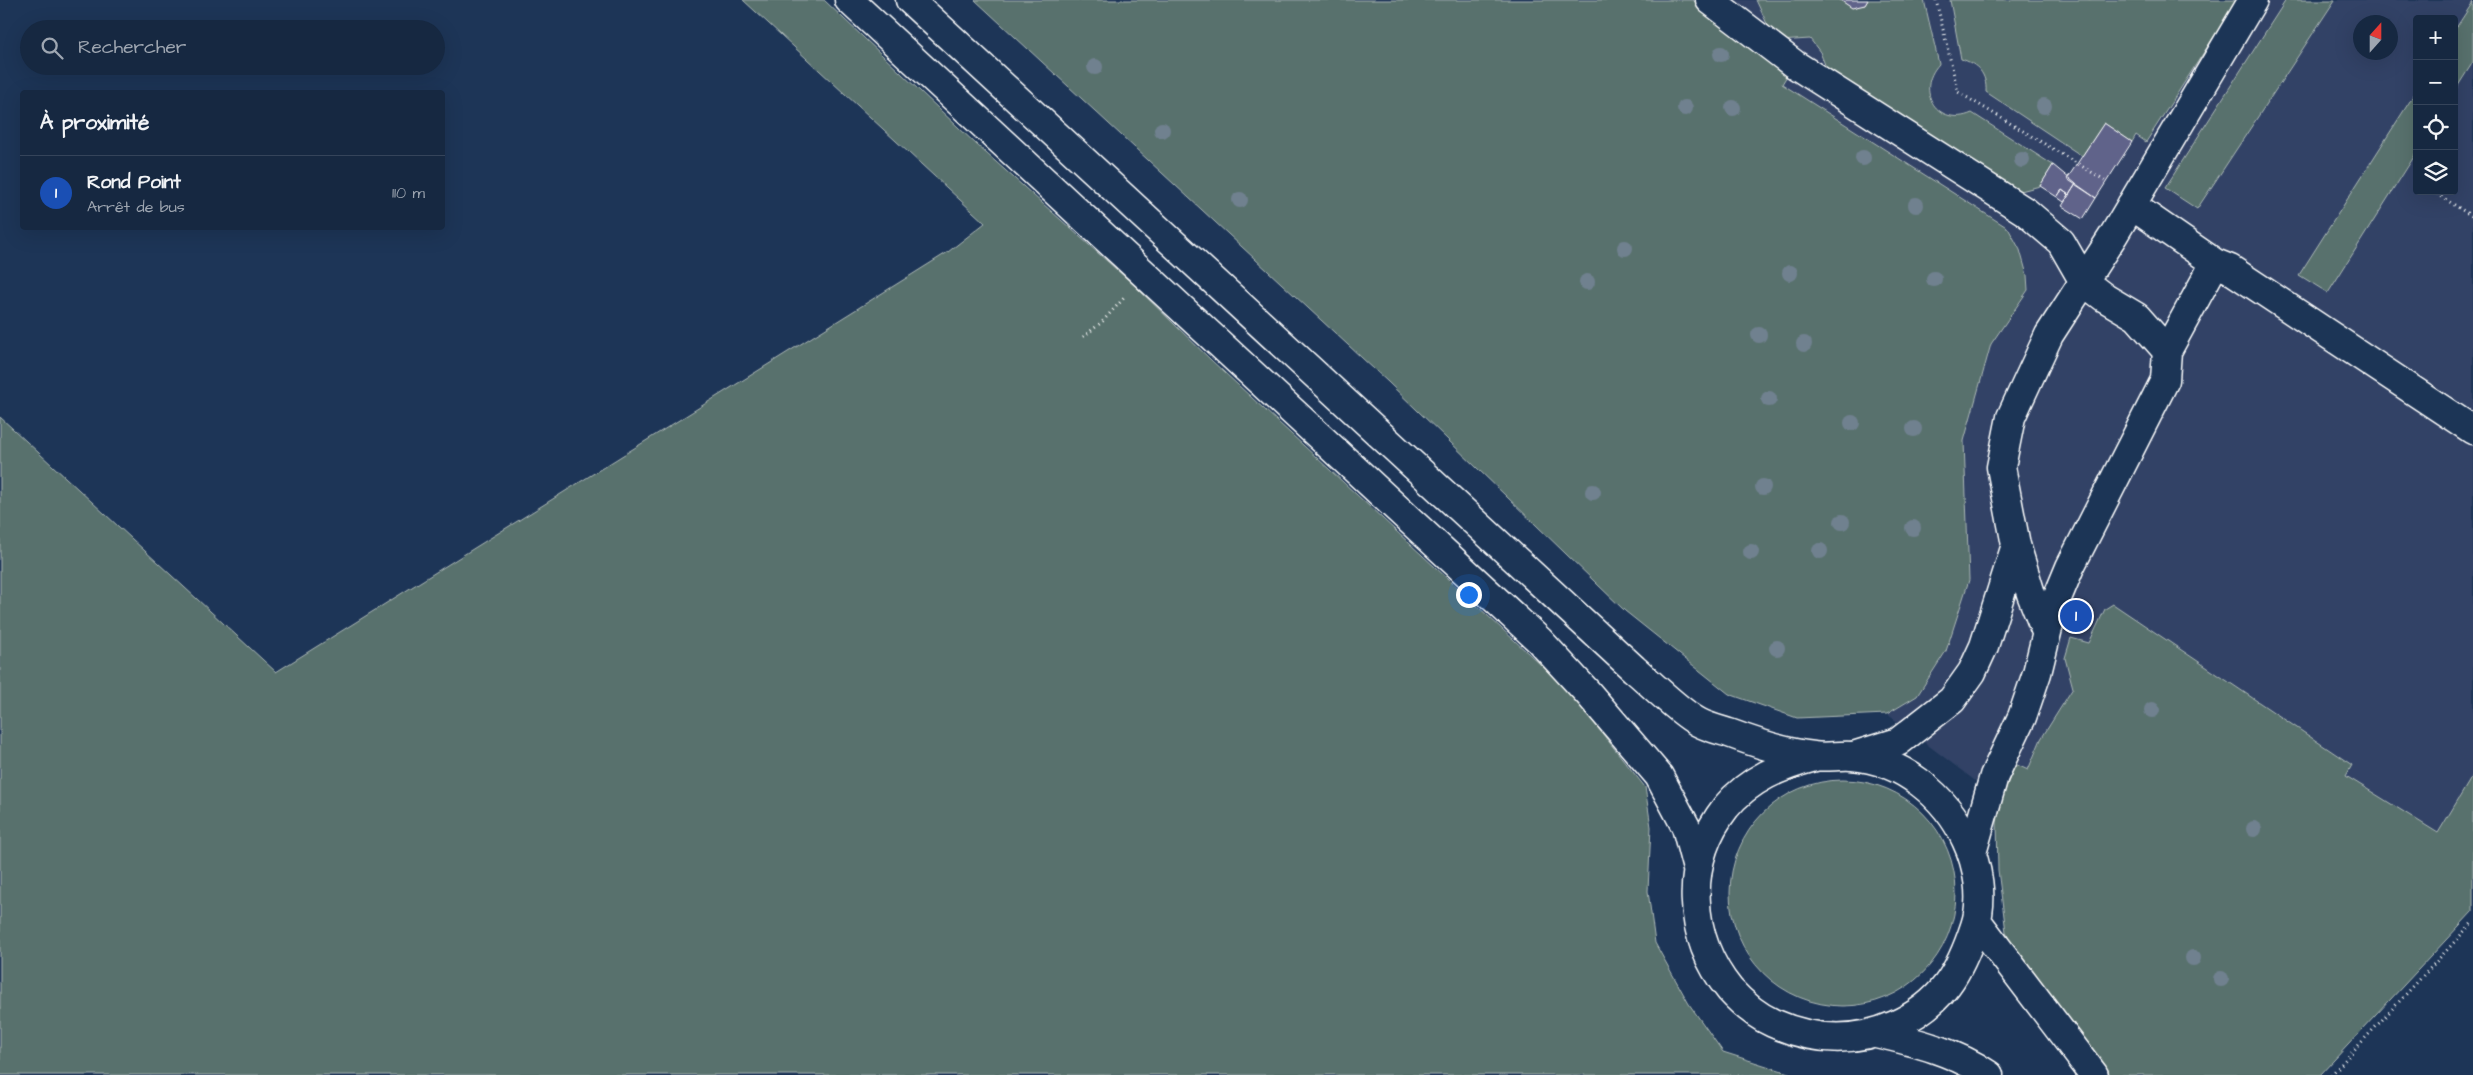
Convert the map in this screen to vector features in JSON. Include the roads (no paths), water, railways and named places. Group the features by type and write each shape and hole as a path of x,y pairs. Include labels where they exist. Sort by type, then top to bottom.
{"main road":[{"path":"849,0 1539,640 1582,686 1659,776 1686,827 1697,869"},
{"path":"910,0 1634,670 1698,722 1771,748 1815,757 1853,756 1884,763 1913,778 1938,798 1959,824 1972,853 1979,886 1977,920 1965,958 1943,991 1912,1017 1876,1033 1840,1038 1804,1035 1770,1022 1740,1002 1717,974 1702,941 1694,905 1697,869 1708,836 1726,807 1752,783 1782,766 1815,757"},
{"path":"1710,0 1794,64 2026,212 2060,242 2084,282 2104,298 2138,317 2167,351"},
{"path":"2046,632 2031,594 2016,545 2001,467 2011,418 2049,335 2131,205 2253,0"},
{"path":"2131,205 2215,263 2238,274 2473,430"},
{"path":"1972,853 1994,776 2025,708 2037,673 2053,608 2070,568 2165,380 2167,351 2215,263"},
{"path":"1853,756 1898,742 1952,700 1972,672 1984,646 2016,545"},
{"path":"1977,920 2094,1075"},
{"path":"1876,1033 1925,1044 1974,1065 1989,1075"}],"place":[{"name":"Rond Point","path":"2076,616"}]}
